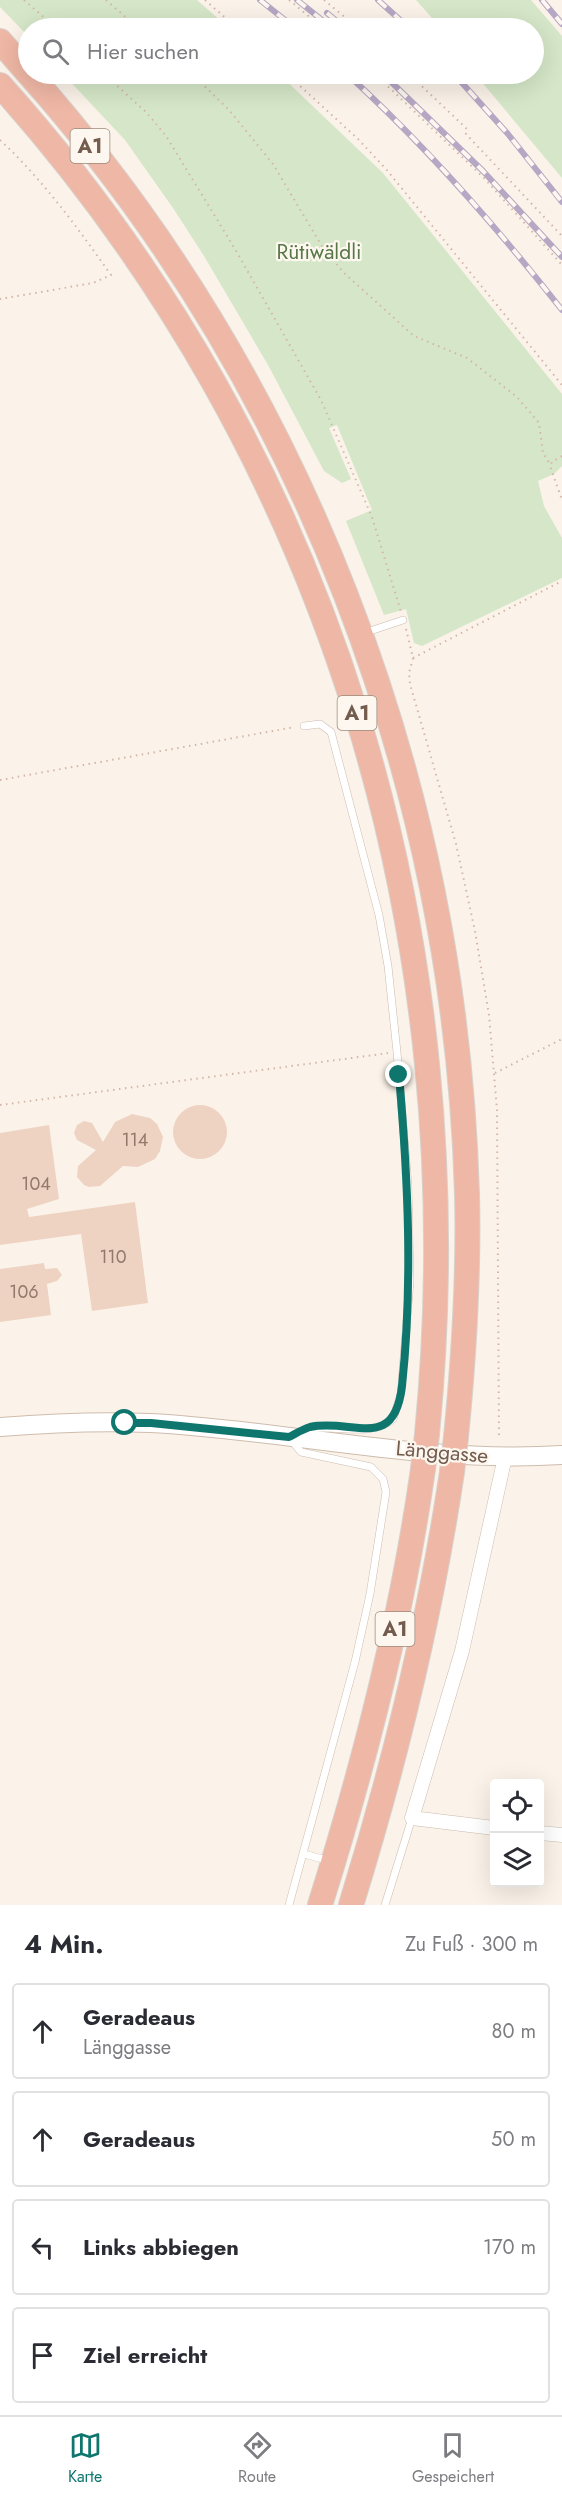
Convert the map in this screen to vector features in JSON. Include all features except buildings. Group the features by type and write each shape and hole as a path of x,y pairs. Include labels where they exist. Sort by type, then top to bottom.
{"highway":[{"name":"A1","path":"0,41 18,61"},
{"name":"A1","path":"38,84 83,137 126,194 188,284 229,350 270,424 304,495 361,634 390,721 420,832 442,940 457,1049 465,1146 467,1243 465,1327 456,1437 435,1581 412,1688 380,1809 351,1905"},
{"name":"A1","path":"0,85 60,155 124,240 222,396 272,495 302,562 362,728 405,904 420,994 432,1100 438,1252 432,1379 423,1469 410,1555 391,1647 366,1750 320,1905"}],"street":[{"name":"Länggasse","path":"0,1427 49,1423 151,1423 505,1457 562,1455"},
{"path":"490,1827 412,1818 468,1630 505,1457"},
{"path":"544,1833 562,1835"}],"lane":[{"path":"361,634 403,620"},
{"path":"289,1905 355,1662 370,1594 386,1492 383,1479 371,1467 301,1452 289,1437 309,1428 368,1428 384,1425 393,1419 400,1403 408,1319 410,1231 398,1052 380,915 331,732 325,726 304,726"},
{"path":"385,1905 412,1818"},
{"path":"304,1854 334,1862"}],"path":[{"path":"24,0 45,18"},
{"path":"106,0 127,18"},
{"path":"205,0 226,18"},
{"path":"289,0 311,18"},
{"path":"324,0 346,18"},
{"path":"115,84 146,112 166,136 312,382 372,517 413,658 562,581"},
{"path":"202,84 229,110 273,164 323,248 344,273 407,332 421,341 467,358 517,397 538,423 543,453 550,464 551,476 562,500"},
{"path":"298,84 358,139 386,169 562,385"},
{"path":"385,84 484,178 562,265"},
{"path":"420,84 467,129 466,134 562,236"},
{"path":"0,140 23,161 57,201 111,275 93,283 0,299"},
{"path":"550,464 562,456"},
{"path":"0,780 304,726"},
{"path":"495,1073 562,1039"},
{"path":"0,1105 398,1052"}],"green space":[{"path":"0,0 197,0 218,18 18,18 18,26 0,7"},
{"path":"416,0 531,0 562,36 562,178 483,84 544,84 544,18 432,18"},
{"name":"Rütiwäldli","path":"72,84 290,84 383,173 562,394 562,466 554,474 538,481 544,506 562,538 562,578 422,646 414,643 406,609 384,615 346,521 372,510 337,425 329,428 351,479 342,483 324,471 268,365 204,256 125,140"}],"railway":[{"path":"260,0 282,18"},
{"path":"297,0 320,18"},
{"path":"378,0 398,18"},
{"path":"542,0 562,24"},
{"path":"327,13 333,18"},
{"path":"358,84 405,129 459,187 562,310"},
{"path":"393,84 483,171 562,257"},
{"path":"463,84 508,134 562,202"}],"route":[{"path":"125,1423 151,1423 289,1437 309,1428 368,1428 384,1425 393,1419 400,1403 410,1281 409,1208 399,1075"}]}
